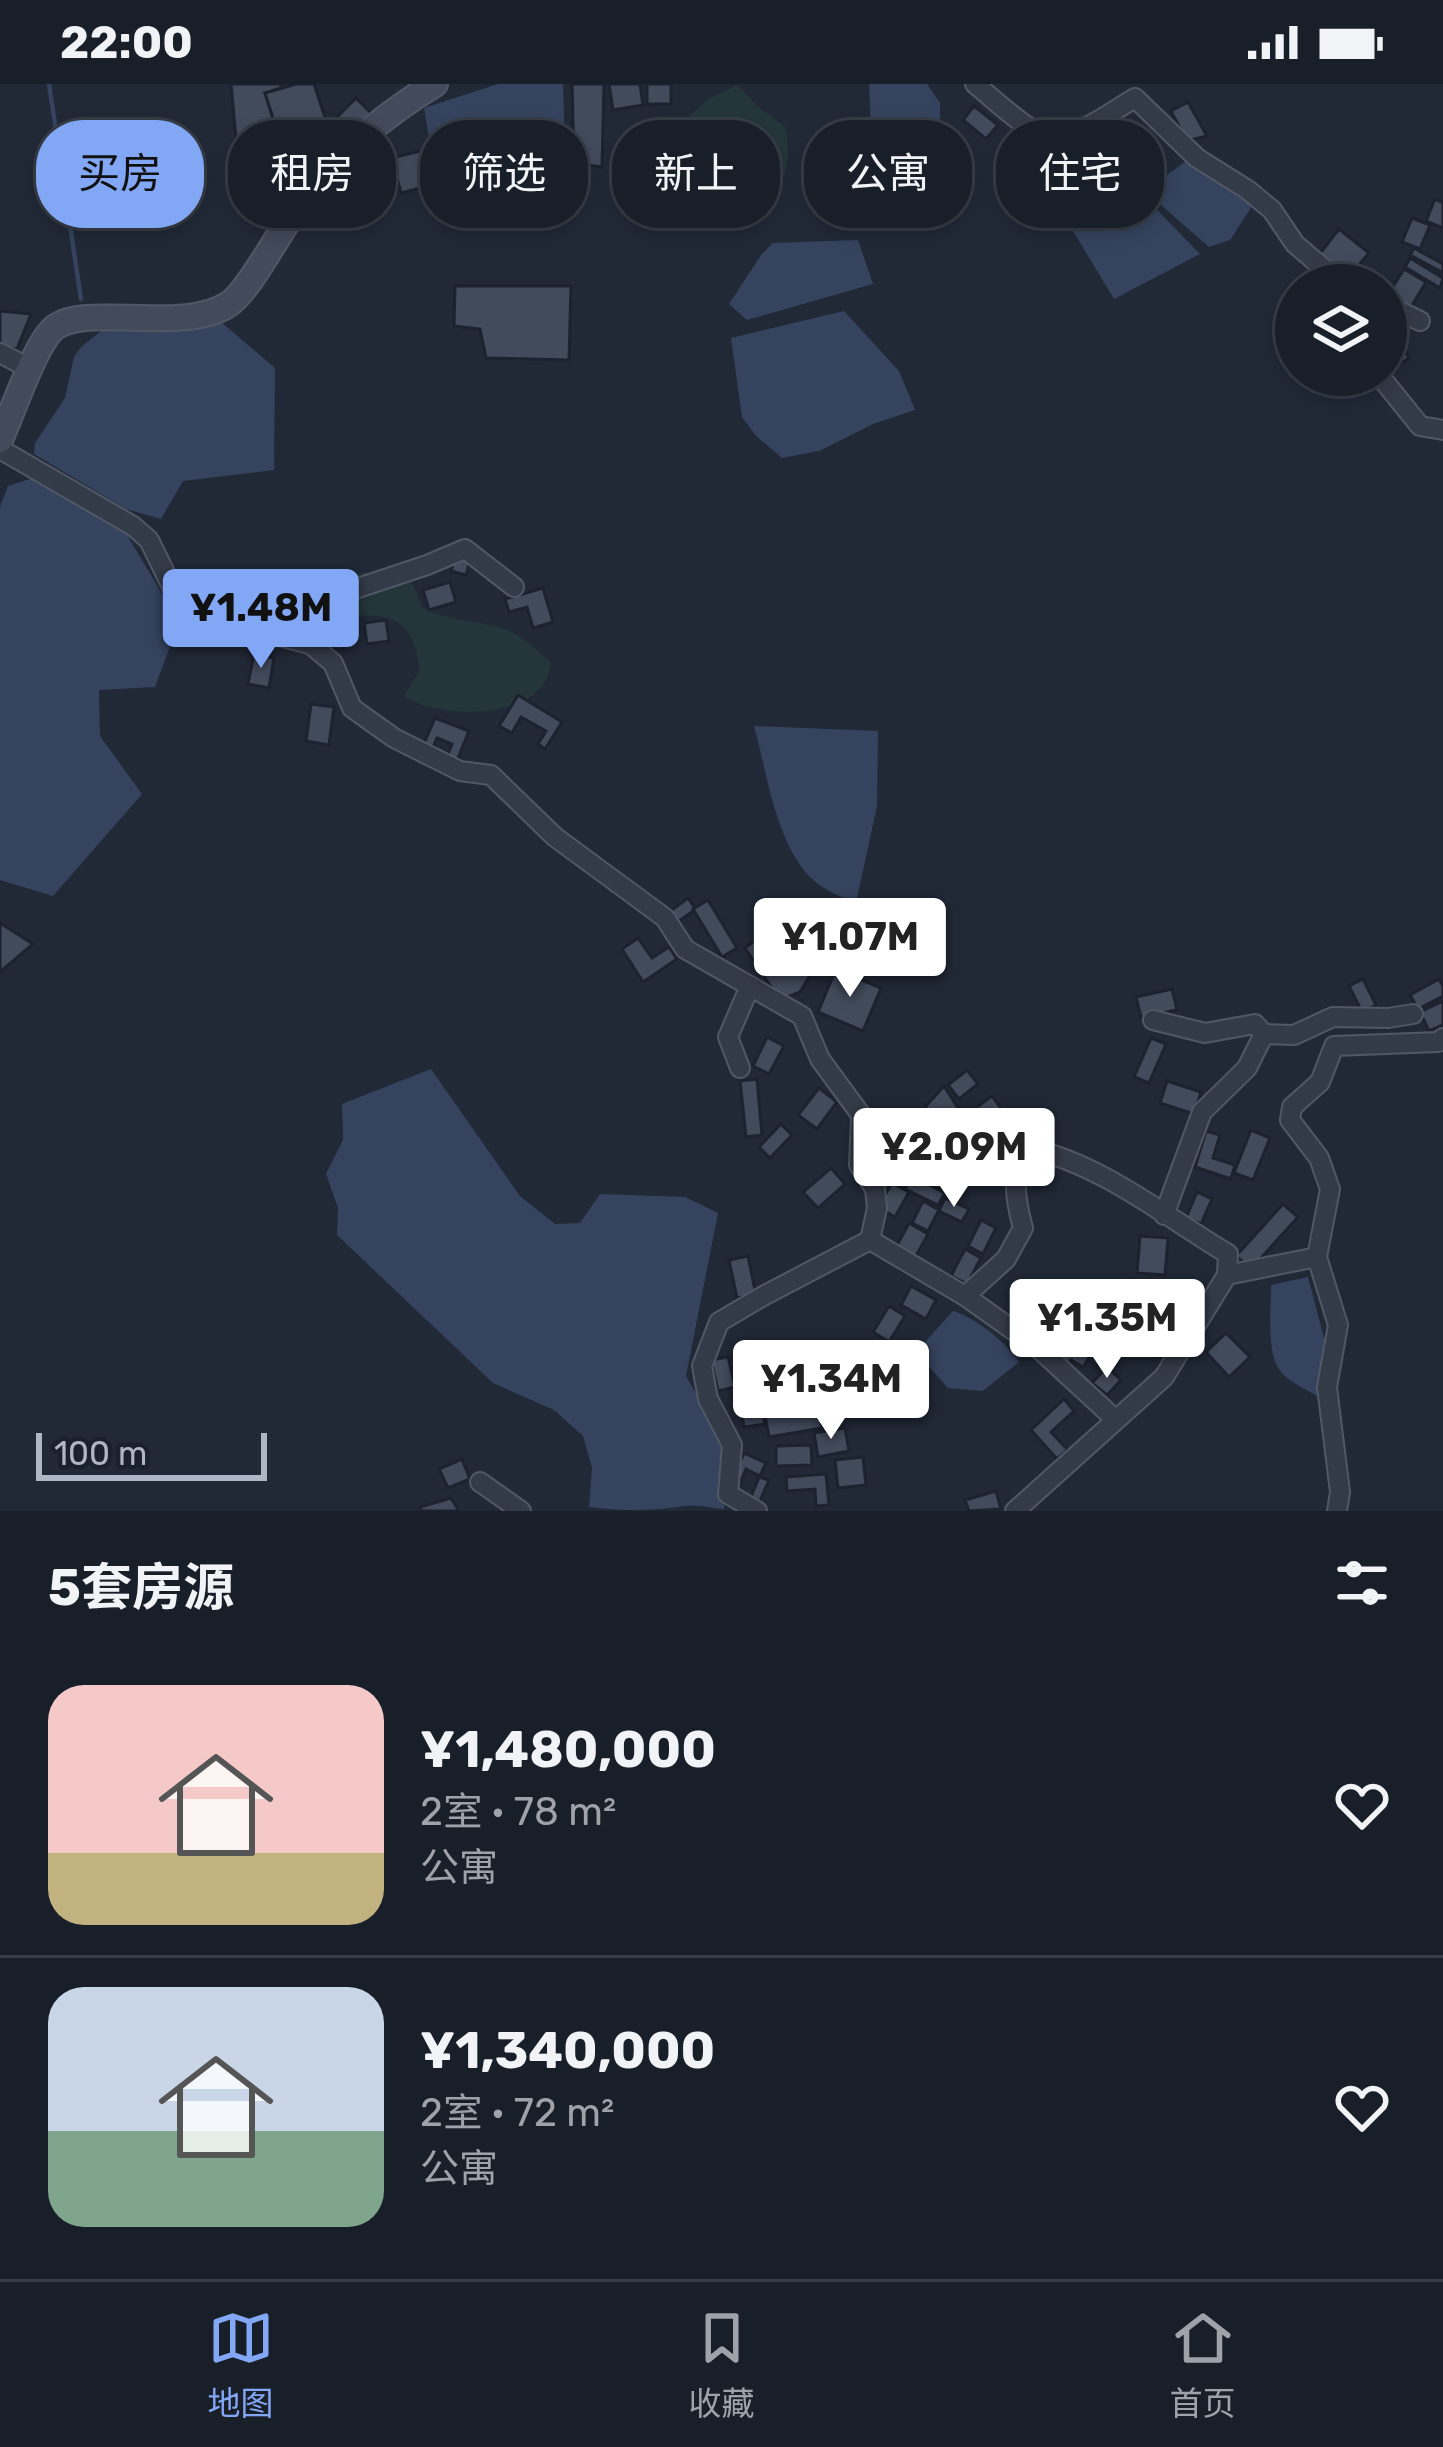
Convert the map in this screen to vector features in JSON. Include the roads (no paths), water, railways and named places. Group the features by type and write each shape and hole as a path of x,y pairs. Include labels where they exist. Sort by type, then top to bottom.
{"street":[{"path":"0,440 31,369 51,332 63,322 89,316 159,320 205,315 232,303 301,202 350,149 396,108 435,84"},
{"path":"975,84 1032,130 1052,139 1135,98 1197,158 1272,210 1295,244 1318,264"},
{"path":"1407,315 1420,321"},
{"path":"0,353 31,369"},
{"path":"1396,396 1420,426 1443,430"},
{"path":"0,449 133,526 149,540 186,605 208,618 310,644 333,663 352,708 394,738 460,771 491,775 555,837 665,919 685,949 802,1016 820,1059 861,1115 859,1165 875,1190 877,1208 870,1240"},
{"path":"310,644 315,620 340,594 465,549 514,587"},
{"path":"740,1068 728,1037 750,986"},
{"path":"1154,1020 1205,1034 1255,1024 1264,1034 1294,1035 1333,1017 1413,1014"},
{"path":"1164,1215 1202,1112 1247,1068 1264,1034"},
{"path":"1337,1511 1340,1492 1327,1387 1338,1325 1317,1257 1330,1189 1319,1158 1290,1120 1292,1107 1320,1082 1334,1046 1438,1042 1443,1038"},
{"path":"965,1295 1006,1259 1023,1228 1013,1193 1022,1154 1029,1148 1094,1169 1228,1254 1227,1274 1164,1377 1015,1511"},
{"path":"870,1240 965,1295 1038,1348 1116,1420"},
{"path":"757,1511 728,1494 732,1445 708,1399 702,1366 719,1322 870,1240"},
{"path":"1227,1274 1317,1257"},
{"path":"480,1482 521,1511"}],"water":[{"path":"498,84 563,84 564,120 426,120 424,108"},
{"path":"869,84 927,84 940,103 940,120 871,120"},
{"path":"1186,161 1254,203 1230,240 1209,247 1164,208 1164,177"},
{"path":"1164,217 1200,254 1114,299 1071,228 1164,228"},
{"path":"858,240 873,284 747,320 729,304 773,243"},
{"path":"844,311 899,371 915,410 873,424 819,451 782,458 742,417 731,338"},
{"path":"220,321 275,368 274,470 183,481 161,519 126,509 34,454 35,443 65,398 74,357 101,331 165,331"},
{"path":"36,477 127,535 179,622 155,687 99,690 100,736 142,794 53,896 0,880 0,507 8,486"},
{"path":"754,726 878,731 877,806 856,903 808,875 787,843"},
{"path":"431,1069 520,1196 555,1224 580,1223 600,1194 685,1197 718,1213 686,1376 723,1442 724,1509 589,1507 592,1468 583,1436 554,1410 493,1383 337,1235 338,1208 326,1174 343,1140 342,1104"},
{"path":"1308,1277 1325,1342 1317,1396 1280,1371 1271,1337 1271,1285"},
{"path":"953,1311 990,1332 1019,1362 983,1391 948,1388 916,1352"}],"waterway":[{"path":"49,84 81,299"}]}
